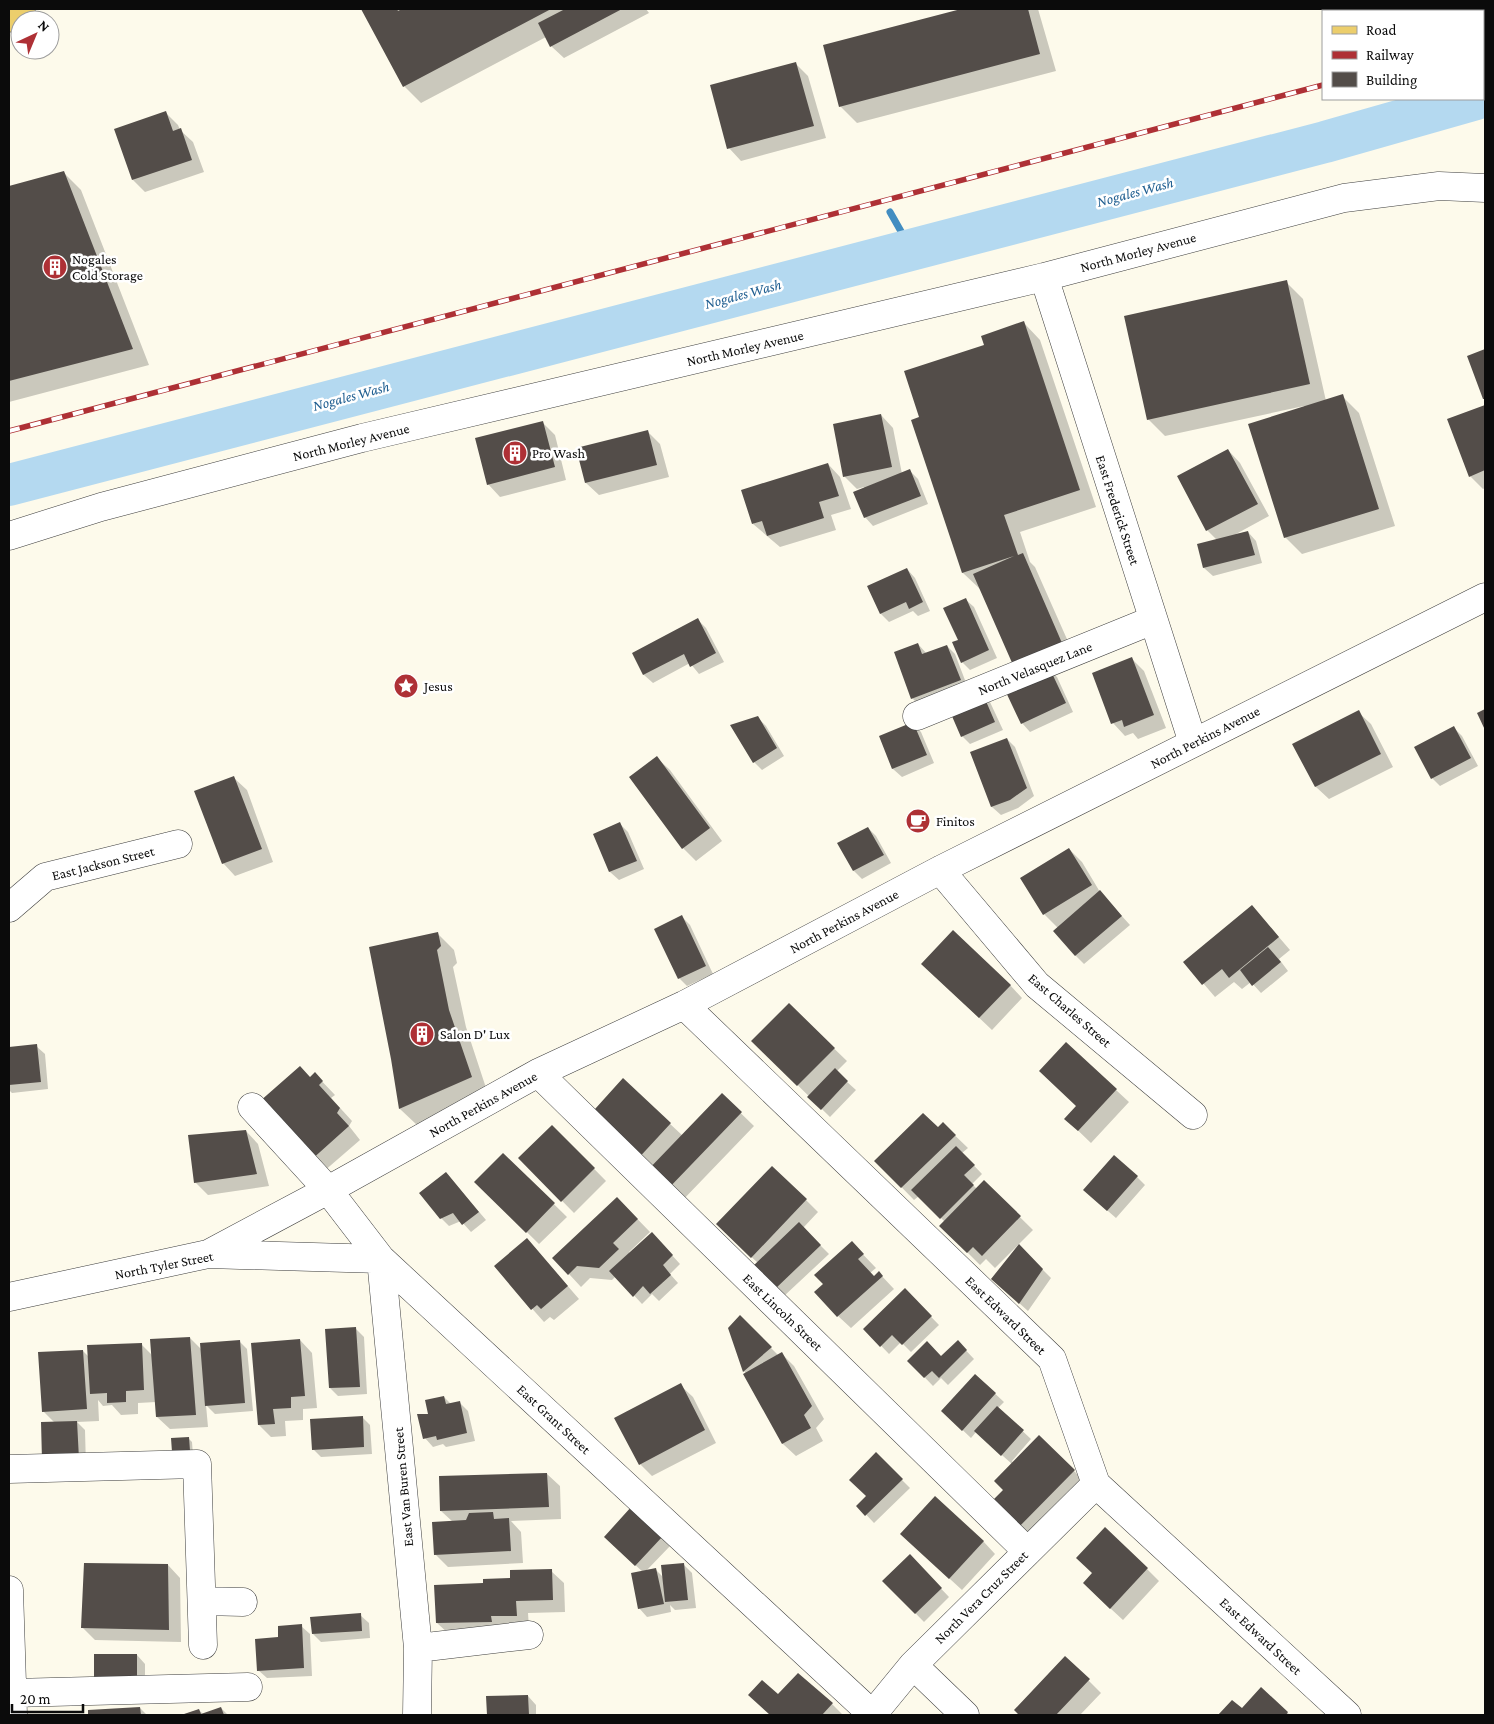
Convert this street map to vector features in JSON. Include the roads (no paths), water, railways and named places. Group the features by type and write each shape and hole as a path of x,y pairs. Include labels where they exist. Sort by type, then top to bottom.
{"main road":[{"path":"9,18 21,9"}],"street":[{"name":"North Morley Avenue","path":"9,536 101,507 362,438 1044,277 1344,198 1439,186 1485,188"},
{"name":"East Frederick Street","path":"1044,277 1193,743"},
{"name":"North Perkins Avenue","path":"208,1254 328,1190 538,1073 684,1005 940,870 1485,596"},
{"name":"North Velasquez Lane","path":"916,716 1153,620"},
{"name":"East Jackson Street","path":"9,908 44,877 178,844"},
{"name":"East Charles Street","path":"940,870 1037,985 1192,1115"},
{"name":"East Edward Street","path":"684,1005 1052,1359 1096,1484 1347,1715"},
{"name":"East Lincoln Street","path":"538,1073 1027,1552"},
{"name":"East Grant Street","path":"252,1107 328,1190 381,1259 872,1715"},
{"name":"North Tyler Street","path":"9,1297 208,1254 381,1259"},
{"name":"East Van Buren Street","path":"381,1259 418,1648 417,1715"},
{"path":"9,1470 197,1464 203,1645"},
{"name":"North Vera Cruz Street","path":"872,1715 913,1665 1096,1484"},
{"path":"9,1590 13,1704 248,1687"},
{"path":"202,1601 243,1602"},
{"path":"418,1648 529,1635"},
{"path":"913,1665 965,1715"}],"waterway":[{"name":"Nogales Wash","path":"9,485 1325,142 1472,100"},
{"path":"890,212 911,249"}],"railway":[{"path":"9,431 1322,85"}],"place":[{"name":"Nogales Cold Storage","path":"55,267"},
{"name":"Pro Wash","path":"515,453"},
{"name":"Jesus","path":"406,686"},
{"name":"Finitos","path":"918,821"},
{"name":"Salon D' Lux","path":"422,1034"}]}
